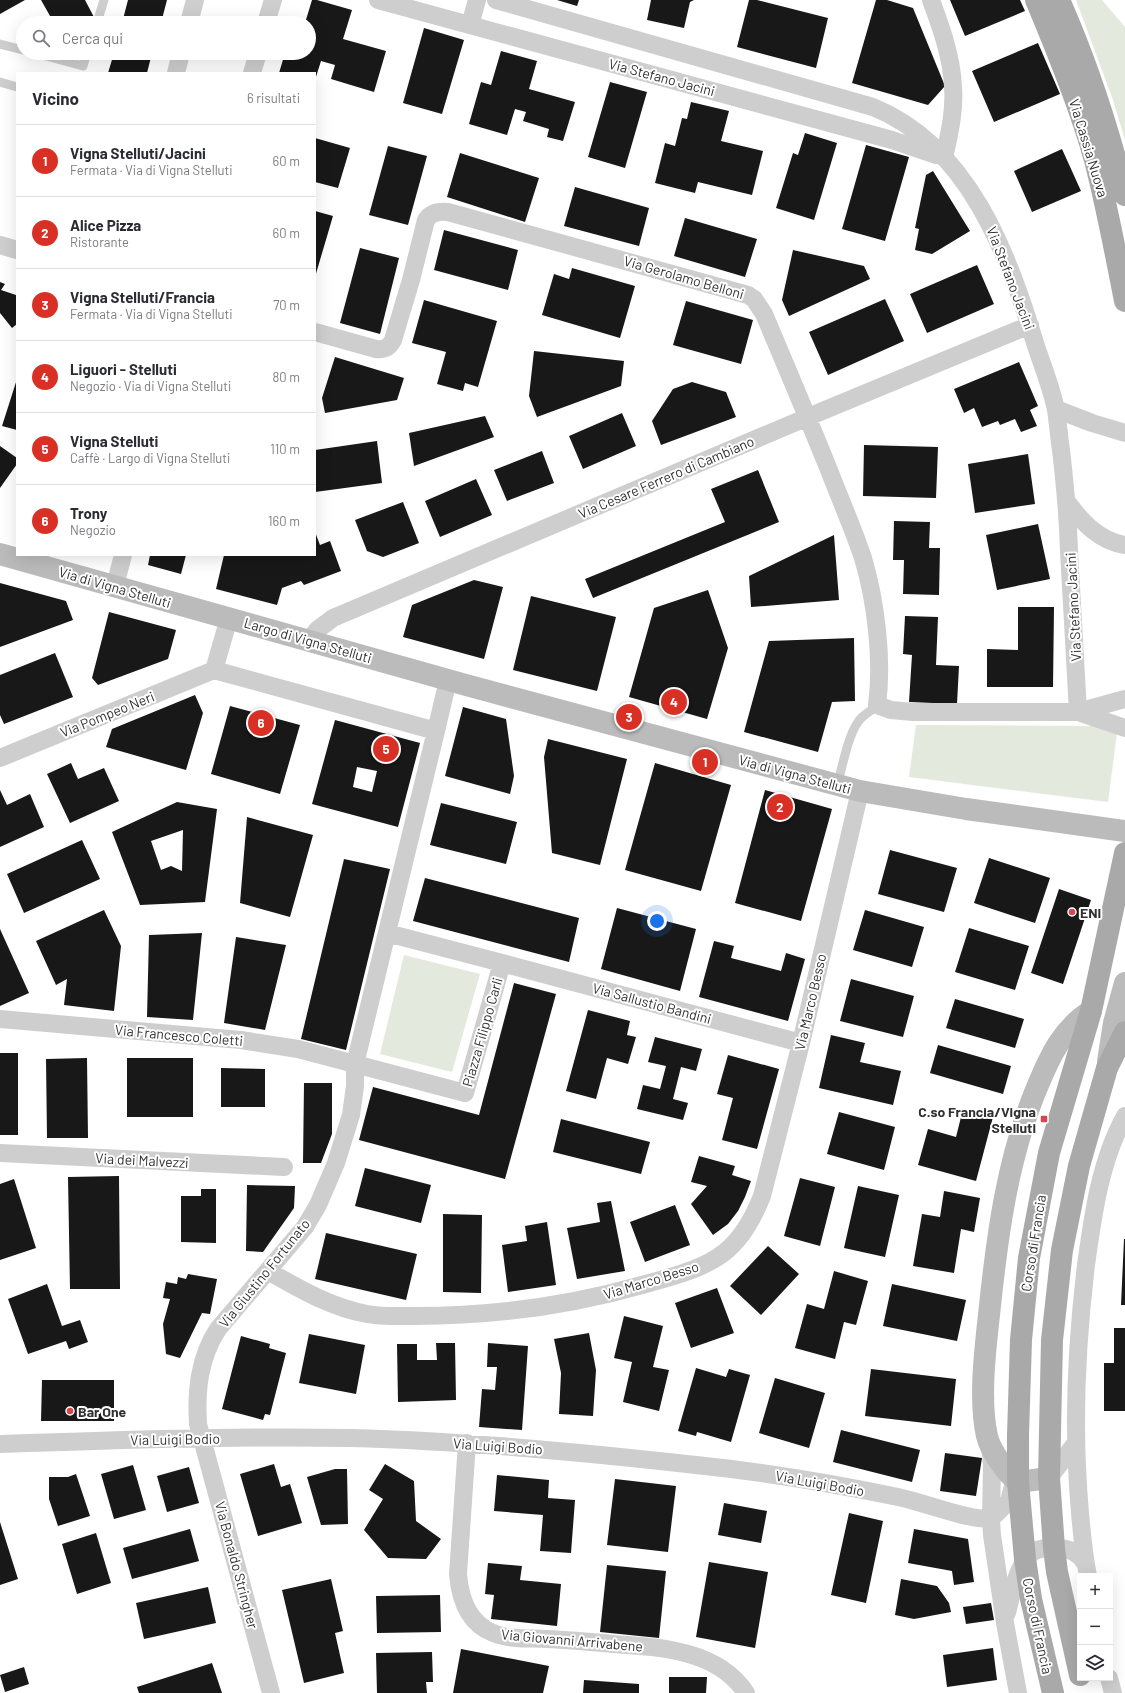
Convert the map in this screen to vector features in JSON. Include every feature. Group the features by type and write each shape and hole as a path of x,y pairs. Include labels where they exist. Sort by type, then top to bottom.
{"main road":[{"name":"Via Cassia Nuova","path":"1036,0 1066,74 1095,159 1115,246 1125,301"},
{"name":"Via Cassia Nuova","path":"1059,0 1089,76 1112,144 1125,194"},
{"name":"Via di Vigna Stelluti","path":"0,554 230,618"},
{"name":"Largo di Vigna Stelluti","path":"230,618 448,680"},
{"name":"Via di Vigna Stelluti","path":"448,680 860,791 939,805 1125,831"},
{"name":"Corso di Francia","path":"1053,1693 1031,1599 1025,1559 1018,1482 1019,1365 1029,1258 1049,1153 1091,1010 1125,853"},
{"path":"1077,1662 1057,1572 1054,1548 1049,1478 1052,1340 1061,1256 1068,1214 1078,1166 1107,1068 1114,1023 1125,983"},
{"name":"Corso di Francia","path":"1018,1482 1007,1471 990,1446 986,1428 984,1394 988,1322 999,1232 1017,1143 1028,1110 1051,1056 1060,1040 1072,1026 1091,1010"},
{"path":"1107,1068 1125,1032"},
{"path":"1018,1482 1049,1478"},
{"path":"1082,1681 1085,1693"}],"street":[{"path":"191,16 195,0"},
{"path":"268,16 272,0"},
{"name":"Via Stefano Jacini","path":"378,0 892,140 944,158"},
{"path":"470,25 477,0"},
{"name":"Via Stefano Jacini","path":"496,0 873,107 909,127 944,158 977,201 990,222 1030,325 1056,409 1067,502 1078,712"},
{"path":"931,0 947,52 954,88 950,128 944,158"},
{"path":"652,75 659,46"},
{"path":"176,72 179,60"},
{"path":"252,72 256,60"},
{"name":"Via Gerolamo Belloni","path":"316,332 381,350 390,346 411,280 426,220 428,216 438,211 448,212 748,295 754,299 764,314 808,417 857,540 867,576 878,645 879,682 877,705"},
{"path":"0,245 16,250"},
{"name":"Via Cesare Ferrero di Cambiano","path":"309,641 317,630 333,618 808,417 1030,325"},
{"path":"1056,409 1092,423 1125,433"},
{"path":"1067,502 1093,531 1110,540 1125,544"},
{"path":"115,586 123,556"},
{"name":"Largo di Vigna Stelluti","path":"214,670 230,618"},
{"path":"214,670 436,731"},
{"name":"Via Pompeo Neri","path":"0,758 214,670"},
{"path":"355,1064 448,680"},
{"path":"877,705 891,710 913,712 1078,712 1125,699"},
{"path":"1078,712 1125,728"},
{"name":"Via Marco Besso","path":"268,1272 319,1299 342,1308 369,1314 435,1316 488,1314 570,1302 624,1290 687,1272 719,1256 739,1237 755,1215 766,1185 801,1044 860,791"},
{"name":"Piazza Filippo Carli","path":"355,1064 466,1093 502,963 387,933"},
{"name":"Via Sallustio Bandini","path":"502,963 801,1044"},
{"name":"Via Francesco Coletti","path":"0,1019 252,1041 298,1049 355,1064"},
{"name":"Via Giustino Fortunato","path":"202,1438 198,1424 197,1396 200,1376 208,1348 212,1339 225,1321 305,1227 326,1190 352,1115 355,1064"},
{"name":"Corso di Francia","path":"1087,1570 1075,1444 1078,1333 1095,1207 1112,1143 1125,1116"},
{"name":"Via dei Malvezzi","path":"0,1153 284,1167"},
{"name":"Via Luigi Bodio","path":"0,1444 202,1438 352,1438 467,1443 606,1455 777,1475 908,1499 977,1518 991,1519"},
{"name":"Via Bonaldo Stringher","path":"202,1438 271,1693"},
{"name":"Via Giovanni Arrivabene","path":"467,1443 458,1574 459,1586 466,1608 472,1619 493,1633 515,1638 641,1646 684,1652 716,1666 737,1682 746,1693"},
{"path":"1049,1478 1075,1444"},
{"name":"Corso di Francia","path":"990,1446 992,1464 991,1519 1005,1623 1018,1693"},
{"name":"Corso di Francia","path":"991,1519 1009,1501 1013,1486 1018,1482"},
{"name":"Corso di Francia","path":"1005,1623 1011,1595 1025,1559 1038,1550 1054,1548 1071,1550 1080,1556 1087,1570"},
{"path":"1110,1681 1113,1693"}],"lane":[{"path":"99,16 104,0"},
{"path":"0,44 16,48"},
{"path":"61,60 83,66 85,60"},
{"path":"0,82 16,88"},
{"path":"837,785 854,728 861,718 870,713 877,705"}],"shaded area":[{"path":"1076,0 1102,0 1125,27 1125,140 1113,100"},
{"path":"916,725 1095,726 1117,733 1108,802 909,777"},
{"path":"404,955 480,974 452,1072 380,1054"}],"building":[{"path":"0,0 25,0 0,14"},
{"path":"41,0 85,0 93,16 50,16"},
{"path":"128,0 167,0 163,16 124,16"},
{"path":"312,0 317,0 352,10 343,39 386,51 374,92 331,79 335,65 321,61 316,77 316,72 279,72 283,60 316,60 316,16 307,16"},
{"path":"557,0 579,0 577,6"},
{"path":"651,0 694,0 690,2 684,28 647,20"},
{"path":"749,0 757,0 828,18 816,68 737,47"},
{"path":"876,0 887,0 913,8 945,86 928,105 852,83"},
{"path":"950,0 1020,0 1025,11 965,36"},
{"path":"424,28 464,40 442,114 403,103"},
{"path":"1038,43 1060,94 994,122 972,71"},
{"path":"501,51 537,61 529,89 575,102 563,141 547,137 549,129 523,121 526,112 515,109 507,135 469,124 481,82 491,85"},
{"path":"112,60 150,60 147,72 108,72"},
{"path":"610,82 647,92 625,168 588,157"},
{"path":"691,102 729,111 721,141 763,151 752,195 698,182 695,193 655,183 665,143 675,146 682,118 687,119"},
{"path":"805,133 837,143 814,220 776,208 793,153 798,155"},
{"path":"316,138 350,148 338,188 316,182"},
{"path":"866,145 909,157 885,241 842,229"},
{"path":"388,146 427,156 408,225 369,215"},
{"path":"1062,149 1081,191 1032,212 1014,171"},
{"path":"460,153 539,178 525,222 447,197"},
{"path":"933,171 970,231 932,254 915,250 919,229 915,228 926,175"},
{"path":"575,187 649,208 639,246 564,226"},
{"path":"316,211 333,216 316,274"},
{"path":"685,218 757,239 745,277 674,256"},
{"path":"444,230 518,250 508,290 434,270"},
{"path":"360,248 399,258 380,334 340,323"},
{"path":"793,250 864,266 870,279 789,316 782,300"},
{"path":"977,265 994,304 927,333 910,294"},
{"path":"572,268 635,286 620,338 542,315 554,274 569,279"},
{"path":"0,282 5,284 1,290 16,295 16,325 12,328 0,313"},
{"path":"885,299 904,341 828,375 809,332"},
{"path":"424,300 497,321 478,387 465,383 463,391 437,384 446,352 412,343"},
{"path":"686,301 753,320 741,364 673,345"},
{"path":"534,351 624,361 621,386 537,417 529,396"},
{"path":"335,357 404,378 397,400 325,413 322,398"},
{"path":"1019,362 1038,406 1030,410 1037,426 1021,432 1015,419 1000,425 998,421 982,427 974,408 964,413 954,389"},
{"path":"16,382 16,430 2,426"},
{"path":"692,382 726,392 736,417 661,445 652,421 673,389"},
{"path":"622,413 636,446 583,469 569,436"},
{"path":"485,416 494,437 414,466 409,433"},
{"path":"377,441 382,483 316,492 316,450"},
{"path":"864,445 938,447 936,498 863,496"},
{"path":"0,446 16,457 16,465 0,488"},
{"path":"542,451 554,483 507,501 494,470"},
{"path":"1028,454 1035,504 975,513 968,464"},
{"path":"758,470 779,522 593,598 585,579 725,522 711,489"},
{"path":"476,479 492,515 440,537 425,501"},
{"path":"403,502 419,543 383,557 367,551 355,520"},
{"path":"894,521 930,522 929,548 940,548 939,595 903,594 904,560 893,560"},
{"path":"1038,524 1050,579 997,590 986,535"},
{"path":"316,535 320,545 330,541 341,571 304,585 301,581 282,588 277,605 216,589 224,556 316,556"},
{"path":"834,535 839,600 751,607 749,576"},
{"path":"150,556 186,556 181,574 148,565"},
{"path":"474,580 503,587 484,659 403,637 412,605"},
{"path":"0,583 66,601 73,620 0,647"},
{"path":"708,590 728,648 707,719 629,697 654,608"},
{"path":"531,596 616,617 597,691 513,670"},
{"path":"1018,607 1054,607 1053,687 987,687 987,649 1018,650"},
{"path":"109,612 176,630 168,659 98,685 92,678"},
{"path":"905,616 938,617 936,665 959,666 957,704 909,702 912,655 903,654"},
{"path":"854,638 855,701 832,702 818,752 744,732 769,641"},
{"path":"55,653 73,697 4,724 0,715 0,675"},
{"path":"195,695 203,713 186,770 106,747 112,729"},
{"path":"230,706 300,725 280,794 211,774"},
{"path":"463,707 506,719 514,776 510,794 445,776"},
{"path":"335,720 420,743 398,827 312,804","holes":["357,767 377,771 372,792 353,787"]},
{"path":"548,739 627,759 600,865 552,853 544,757"},
{"path":"71,763 78,779 104,768 119,801 70,823 47,774"},
{"path":"655,763 731,785 701,891 625,870"},
{"path":"0,790 7,805 30,794 44,827 0,847"},
{"path":"765,790 832,809 801,921 735,903"},
{"path":"177,802 217,809 205,902 140,905 112,832","holes":["183,830 182,871 171,866 161,870 151,841"]},
{"path":"441,803 517,822 506,864 430,845"},
{"path":"247,817 313,835 290,917 240,903"},
{"path":"82,840 100,879 24,913 7,874"},
{"path":"890,850 957,868 944,912 878,894"},
{"path":"989,858 1050,878 1035,923 974,903"},
{"path":"344,859 390,869 346,1050 301,1039"},
{"path":"425,878 579,918 569,962 413,921"},
{"path":"1059,889 1091,900 1063,984 1031,973"},
{"path":"617,908 696,929 680,991 601,969"},
{"path":"104,910 121,946 114,1011 64,1005 67,979 56,985 36,941"},
{"path":"865,910 924,927 912,967 853,950"},
{"path":"969,928 1029,946 1015,990 955,972"},
{"path":"0,929 29,993 0,1006"},
{"path":"202,933 193,1020 147,1017 149,935"},
{"path":"236,937 286,945 265,1030 224,1023"},
{"path":"714,941 734,946 731,958 781,971 786,953 805,959 788,1021 699,997"},
{"path":"851,979 914,996 903,1037 840,1021"},
{"path":"514,983 556,994 505,1179 359,1140 373,1087 479,1115"},
{"path":"955,999 1024,1019 1015,1048 946,1028"},
{"path":"588,1010 630,1021 627,1035 636,1037 628,1064 607,1058 596,1099 566,1091"},
{"path":"831,1035 865,1043 860,1062 901,1071 893,1105 819,1088"},
{"path":"655,1037 702,1049 696,1071 681,1067 673,1099 688,1103 683,1120 637,1109 643,1085 660,1089 666,1066 648,1062"},
{"path":"938,1045 1011,1066 1003,1094 930,1073"},
{"path":"0,1053 18,1053 18,1135 0,1135"},
{"path":"728,1055 779,1069 757,1149 722,1140 733,1098 717,1094"},
{"path":"87,1058 88,1138 47,1138 46,1059"},
{"path":"127,1058 193,1058 193,1117 127,1117"},
{"path":"221,1068 265,1069 265,1107 221,1107"},
{"path":"304,1083 332,1083 332,1134 321,1163 303,1163"},
{"path":"963,1109 993,1117 976,1181 918,1165 928,1129 956,1137"},
{"path":"839,1112 895,1127 884,1170 827,1154"},
{"path":"561,1119 650,1142 641,1174 553,1152"},
{"path":"699,1156 735,1166 732,1175 751,1181 738,1211 728,1224 713,1235 691,1204 707,1186 691,1182"},
{"path":"365,1168 431,1185 421,1223 355,1206"},
{"path":"119,1176 120,1289 70,1289 68,1177"},
{"path":"800,1178 835,1187 820,1246 784,1236"},
{"path":"14,1179 36,1248 0,1260 0,1184"},
{"path":"247,1185 295,1186 294,1208 263,1252 246,1251"},
{"path":"858,1186 899,1195 885,1257 844,1248"},
{"path":"201,1189 216,1189 216,1243 181,1242 181,1196 201,1196"},
{"path":"944,1191 980,1198 974,1232 961,1229 954,1273 913,1266 922,1214 940,1217"},
{"path":"611,1201 625,1271 577,1279 567,1228 600,1222 597,1203"},
{"path":"675,1205 690,1245 645,1262 630,1222"},
{"path":"443,1214 482,1215 481,1293 443,1292"},
{"path":"547,1222 556,1285 508,1292 502,1245 527,1241 525,1226"},
{"path":"326,1233 417,1254 406,1300 315,1279"},
{"path":"1124,1239 1125,1305 1121,1305"},
{"path":"768,1246 799,1274 761,1315 730,1286"},
{"path":"834,1271 868,1281 856,1325 844,1322 835,1359 795,1348 807,1304 824,1309"},
{"path":"188,1274 217,1279 210,1314 202,1313 180,1358 166,1354 163,1324 170,1299 163,1298 166,1282 177,1284 178,1277 186,1279"},
{"path":"47,1284 62,1326 80,1320 88,1342 69,1349 66,1341 28,1354 8,1299"},
{"path":"892,1284 966,1300 957,1341 883,1326"},
{"path":"717,1288 734,1333 691,1348 675,1303"},
{"path":"624,1316 663,1326 653,1367 669,1370 659,1411 623,1402 632,1362 614,1358"},
{"path":"1114,1328 1125,1328 1125,1411 1104,1411 1104,1363 1114,1363"},
{"path":"589,1333 596,1370 593,1416 559,1414 561,1373 554,1339"},
{"path":"309,1334 365,1345 356,1394 299,1383"},
{"path":"241,1336 270,1344 269,1348 286,1353 270,1415 265,1414 263,1420 222,1409"},
{"path":"436,1343 455,1343 456,1400 398,1402 397,1344 417,1344 417,1360 437,1360"},
{"path":"488,1343 528,1346 522,1430 479,1427 482,1389 495,1390 497,1367 487,1367"},
{"path":"696,1368 726,1377 729,1369 750,1375 731,1442 697,1432 696,1436 678,1431"},
{"path":"871,1369 956,1379 951,1426 865,1416"},
{"path":"775,1378 825,1393 809,1448 759,1433"},
{"path":"42,1380 114,1380 114,1421 41,1421"},
{"path":"841,1430 920,1450 912,1482 833,1462"},
{"path":"945,1453 982,1458 976,1496 940,1491"},
{"path":"274,1464 281,1487 290,1484 302,1523 258,1536 240,1474"},
{"path":"385,1464 414,1481 416,1521 441,1539 426,1559 388,1558 364,1530 383,1499 369,1490"},
{"path":"133,1465 146,1510 114,1519 101,1474"},
{"path":"189,1467 199,1503 167,1512 157,1476"},
{"path":"335,1469 347,1469 348,1524 321,1525 307,1477"},
{"path":"76,1474 90,1516 58,1526 49,1499 49,1477 68,1477"},
{"path":"497,1475 549,1480 548,1498 575,1500 571,1553 540,1551 543,1515 494,1511"},
{"path":"615,1479 676,1486 668,1552 607,1545"},
{"path":"724,1503 767,1511 761,1543 718,1535"},
{"path":"849,1513 883,1521 866,1603 831,1595"},
{"path":"0,1522 18,1579 0,1585"},
{"path":"190,1529 199,1561 132,1579 123,1548"},
{"path":"914,1529 968,1539 974,1582 954,1585 952,1571 908,1563"},
{"path":"96,1533 111,1583 77,1594 62,1544"},
{"path":"709,1562 768,1572 755,1648 696,1637"},
{"path":"488,1563 522,1566 520,1580 561,1584 557,1626 491,1619 494,1595 485,1594"},
{"path":"607,1565 666,1571 659,1638 600,1632"},
{"path":"331,1579 343,1631 335,1633 344,1673 304,1683 282,1590"},
{"path":"901,1579 937,1586 949,1603 951,1612 914,1619 895,1615"},
{"path":"208,1587 216,1623 144,1639 136,1603"},
{"path":"440,1595 441,1632 377,1633 376,1596"},
{"path":"991,1603 994,1620 966,1624 963,1607"},
{"path":"993,1648 997,1680 947,1687 943,1655"},
{"path":"461,1649 549,1666 543,1693 453,1693"},
{"path":"432,1652 433,1682 426,1682 427,1693 377,1693 376,1653"},
{"path":"212,1663 222,1693 139,1693 137,1687"},
{"path":"24,1667 29,1684 5,1692 0,1675"},
{"path":"669,1677 707,1677 706,1693 669,1693"},
{"path":"584,1680 639,1684 639,1693 583,1693"}],"place":[{"name":"Liguori - Stelluti","path":"674,702"},
{"name":"Vigna Stelluti/Francia","path":"629,717"},
{"name":"Trony","path":"261,723"},
{"name":"Vigna Stelluti","path":"386,749"},
{"name":"Vigna Stelluti/Jacini","path":"705,762"},
{"name":"Alice Pizza","path":"780,807"},
{"name":"ENI","path":"1072,912"},
{"name":"C.so Francia/Vigna Stelluti","path":"1044,1119"},
{"name":"Bar One","path":"70,1411"}]}
